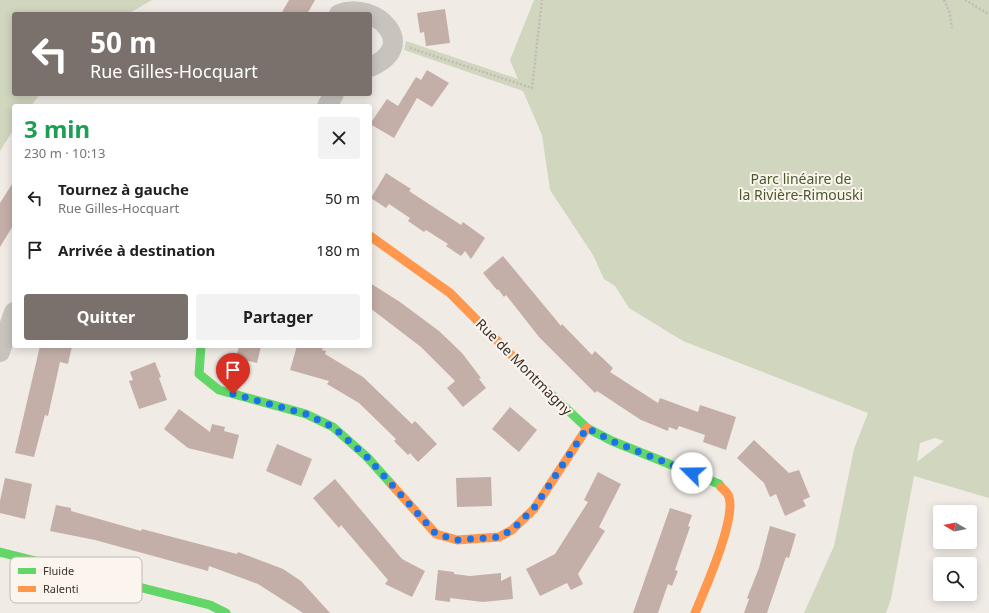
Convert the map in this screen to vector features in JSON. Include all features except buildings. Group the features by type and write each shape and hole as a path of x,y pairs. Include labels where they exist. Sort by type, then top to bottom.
{"street":[{"path":"342,12 350,7 360,5 371,6 381,11 388,19 392,29 393,42 385,58 372,66"},
{"name":"Rue de Montmagny","path":"372,237 390,248 450,293 567,411 587,428 612,441 719,484 729,495 730,507 721,542 695,613"},
{"path":"0,352 12,318"},
{"path":"201,348 199,374 207,382 219,390 306,414 333,427 367,457 436,534 457,540 499,537 512,530 534,508 587,428"},
{"path":"0,552 20,557"},
{"path":"142,588 210,605 226,613"}],"path":[{"path":"393,42 532,88 542,0"},
{"path":"944,0 949,10 952,28"},
{"path":"965,0 989,14"}],"green space":[{"path":"0,0 152,0 131,12 12,12 12,96 38,96 32,104 12,104 12,132 0,151"},
{"name":"Parc linéaire de la Rivière-Rimouski","path":"534,0 989,0 989,498 914,476 891,599 886,613 804,613 834,546 854,449 868,413 683,341 629,308 615,286 604,279 593,255 550,190 542,135 523,91 404,50 406,41 518,79 510,60","holes":["935,438 944,441 917,462 920,443"]}],"traffic: fast":[{"path":"201,348 199,374 219,390 306,414 333,427 367,457 392,485"},
{"path":"539,383 587,428 612,441 719,484 721,487"},
{"path":"0,552 20,557"},
{"path":"142,588 210,605 226,613"}],"traffic: slow":[{"path":"372,237 450,293 539,383"},
{"path":"392,485 436,534 457,540 499,537 512,530 534,509 587,428"},
{"path":"695,613 712,572 728,521 730,508 729,497 721,487"}],"route":[{"path":"233,394 306,414 333,427 367,457 436,534 457,540 499,537 512,530 534,508 587,428 612,441 692,473"}]}
